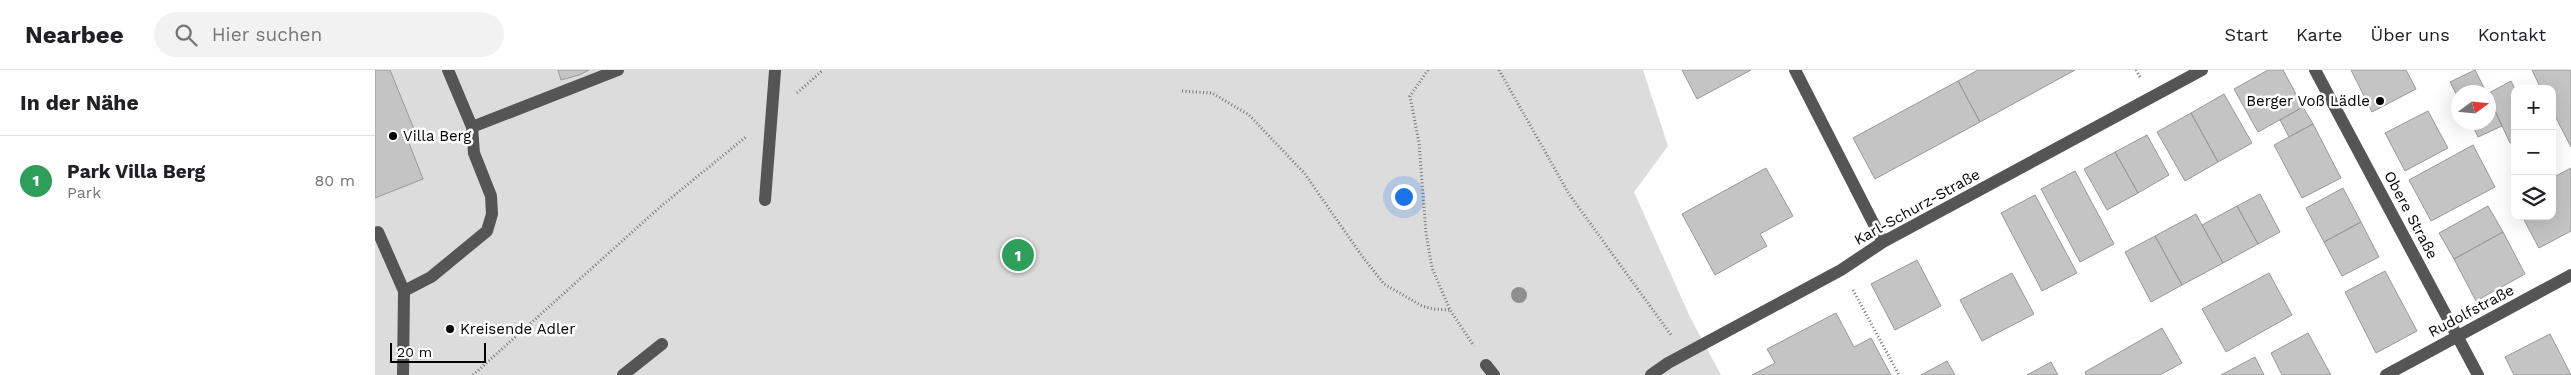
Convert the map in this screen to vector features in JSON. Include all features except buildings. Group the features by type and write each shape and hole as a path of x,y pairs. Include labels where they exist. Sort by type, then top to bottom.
{"street":[{"path":"404,291 431,277 487,231 492,214 491,196 474,153 472,128 449,70"},
{"path":"472,128 618,70"},
{"path":"765,200 775,70"},
{"path":"1795,70 1883,242"},
{"name":"Karl-Schurz-Straße","path":"1651,375 1685,354 1841,270 1883,242 2202,70"},
{"name":"Obere Straße","path":"2315,70 2478,375"},
{"path":"377,232 404,291 403,375"},
{"name":"Rudolfstraße","path":"2386,375 2571,274"},
{"path":"623,375 662,344"}],"path":[{"path":"1428,70 1410,96 1419,143 1428,249 1432,268 1450,310 1490,370"},
{"path":"1499,70 1569,194 1685,354"},
{"path":"1182,91 1212,93 1249,114 1305,174 1362,256 1384,284 1422,306 1450,310"},
{"path":"473,375 660,208 750,134"},
{"path":"1841,270 1899,375"}],"shaded area":[{"path":"375,70 1643,70 1668,146 1634,192 1690,317 1721,375 375,375"}],"place":[{"name":"Berger Voß Lädle","path":"2380,101"},
{"name":"Villa Berg","path":"393,136"},
{"name":"Park Villa Berg","path":"1018,255"},
{"name":"Kreisende Adler","path":"450,329"}]}
